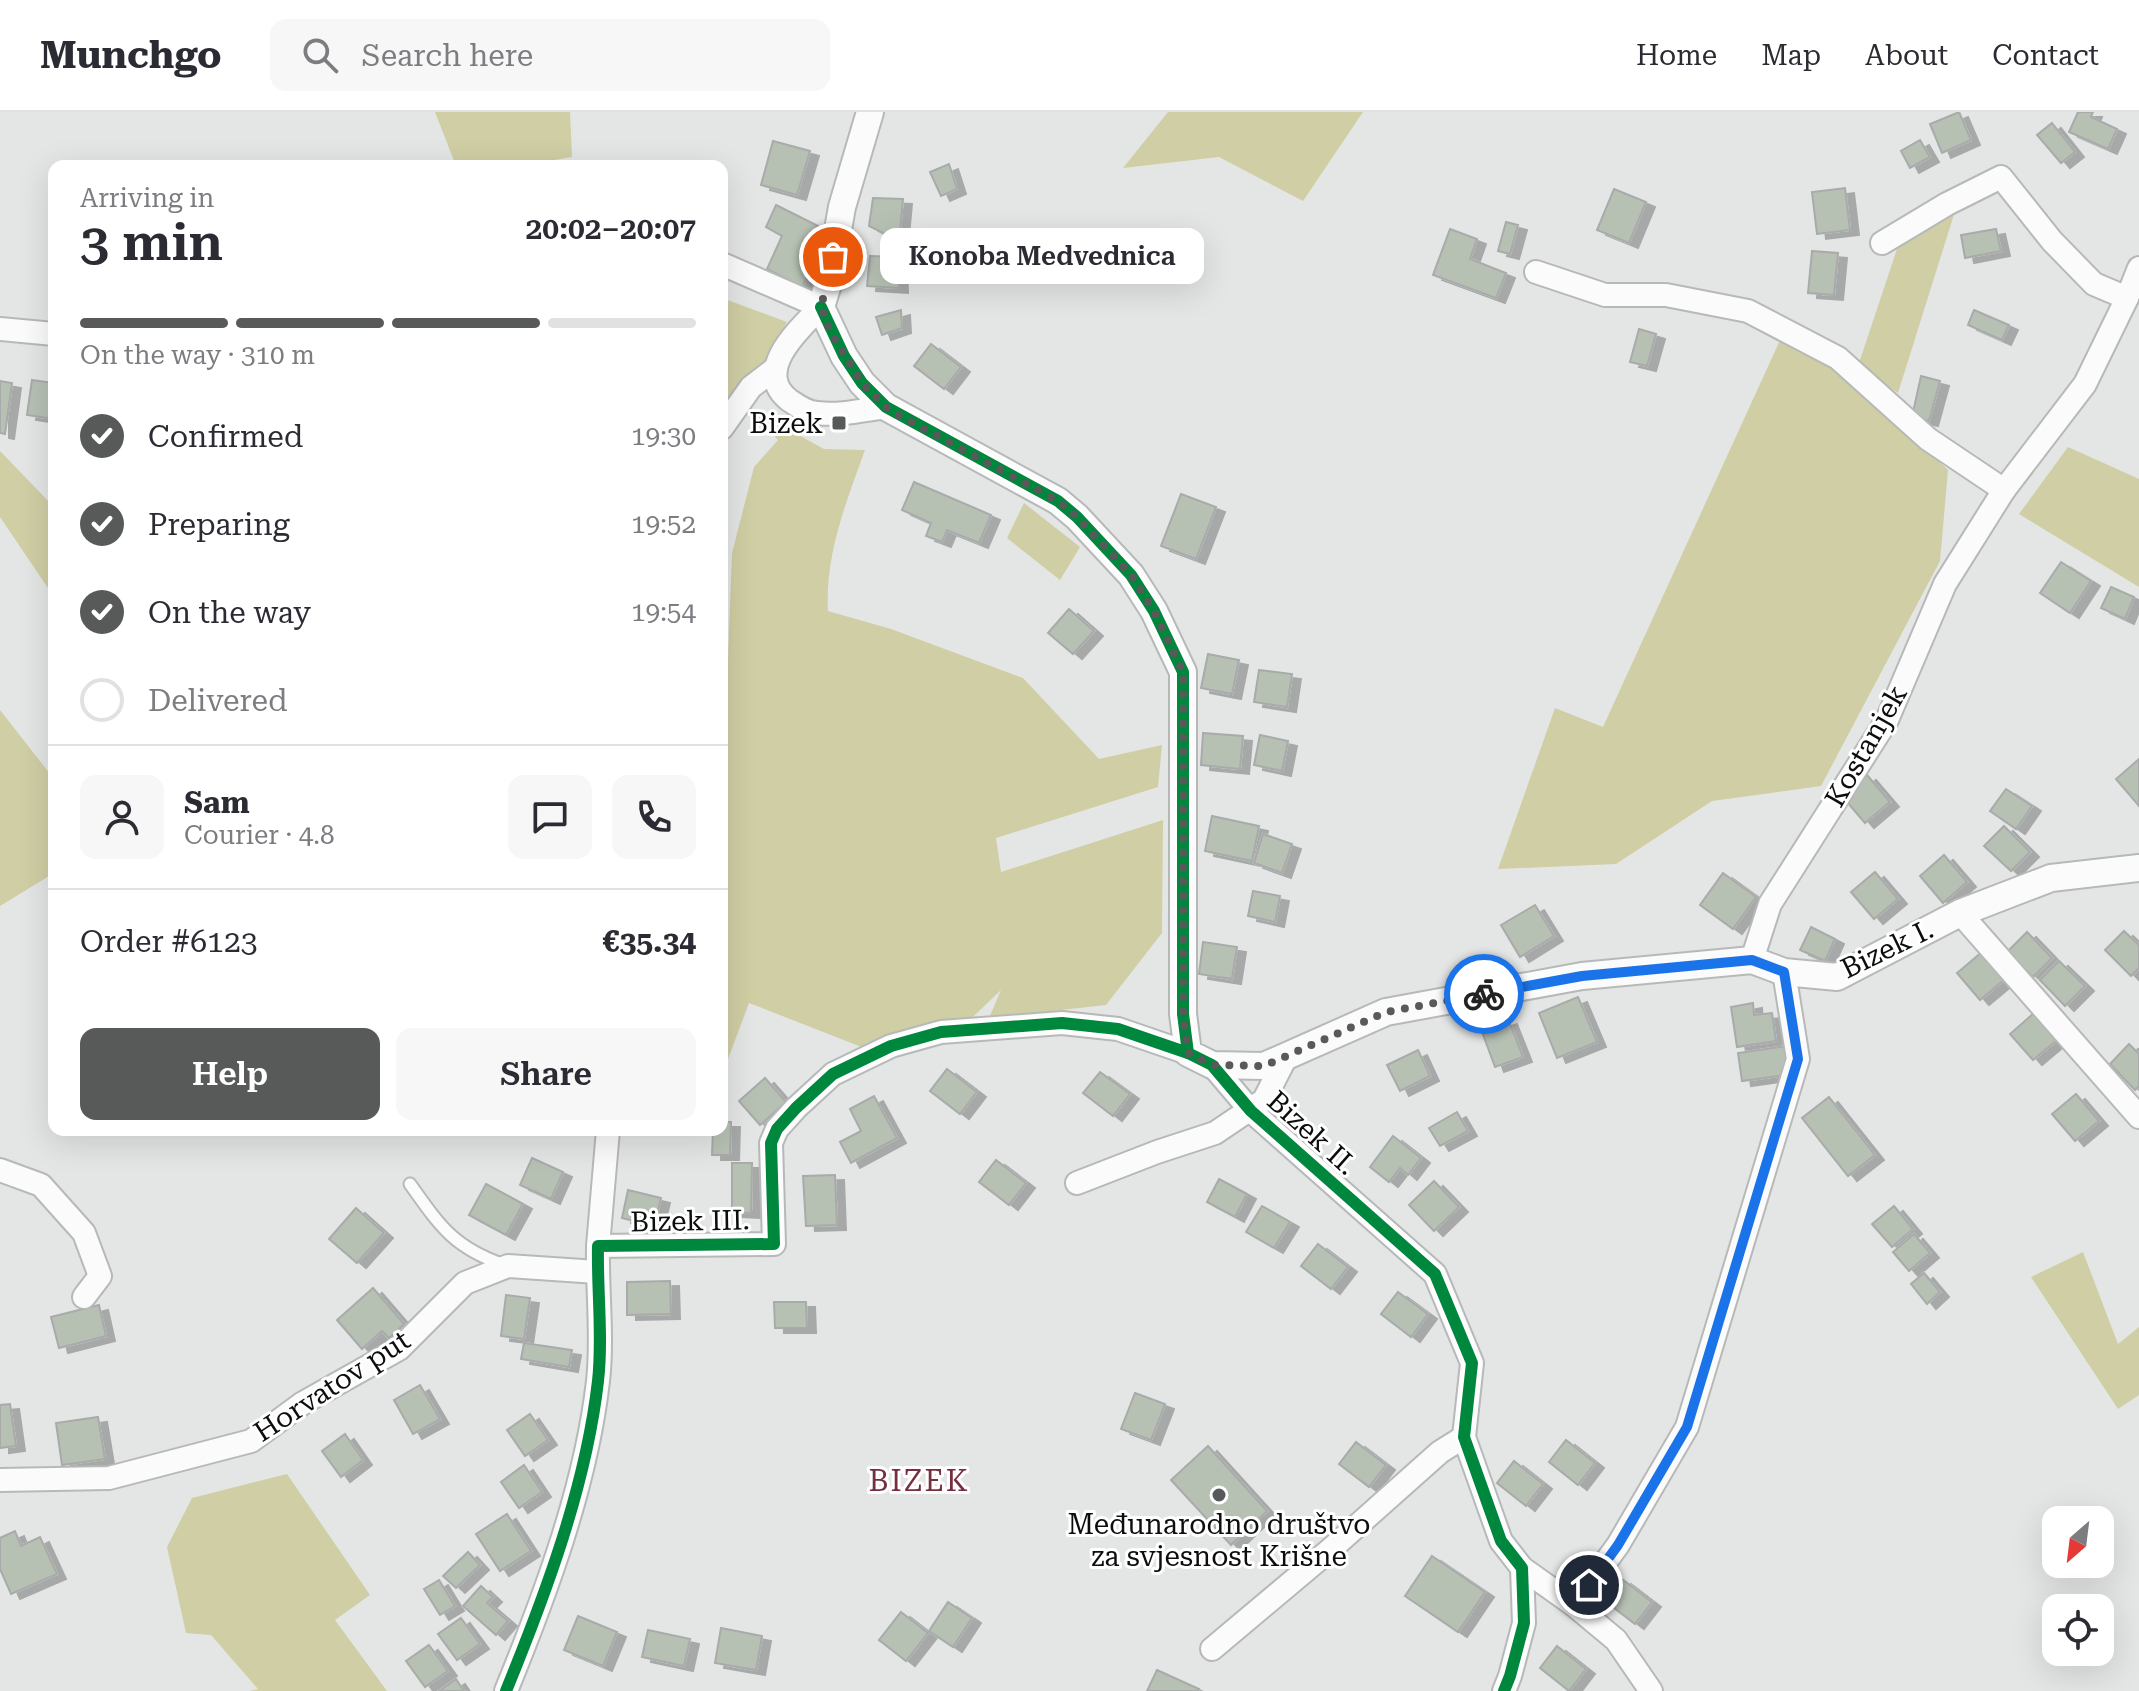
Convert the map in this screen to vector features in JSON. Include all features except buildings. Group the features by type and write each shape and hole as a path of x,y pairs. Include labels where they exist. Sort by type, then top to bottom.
{"street":[{"path":"870,112 842,207 829,281 821,307 785,347 776,368 777,382 784,395 799,407 817,413 886,407"},
{"path":"1882,243 1947,204 2001,177 2052,241 2094,284 2127,298"},
{"path":"728,267 821,307 844,356 862,383 886,407 1058,501 1131,575 1154,611 1183,672 1183,1014 1188,1053"},
{"name":"Kostanjek","path":"1752,960 1770,904 1887,720 1945,584 2004,490 2085,384 2139,268"},
{"path":"1536,272 1605,295 1666,295 1748,311 1838,358 1928,439 2004,490"},
{"path":"0,329 48,333"},
{"path":"728,420 751,387 776,368"},
{"name":"Bizek I.","path":"1212,1065 1264,1066 1386,1012 1582,976 1752,960 1784,972 1837,977 1960,913 2051,878 2139,868"},
{"path":"1960,913 2139,1117"},
{"path":"1574,1605 1618,1545 1687,1427 1798,1059 1784,972"},
{"name":"Bizek III.","path":"506,1691 550,1577 591,1438 599,1377 598,1246 774,1244 771,1143 777,1129 833,1074 891,1046 941,1032 1062,1023 1118,1029 1188,1053"},
{"name":"Bizek II.","path":"1188,1053 1212,1065 1251,1111 1435,1274 1472,1363 1464,1437 1501,1541 1522,1568"},
{"name":"Bizek II.","path":"1077,1183 1215,1133 1264,1100 1286,1057"},
{"path":"598,1246 607,1136"},
{"path":"0,1170 41,1185 84,1233 100,1276 84,1297"},
{"name":"Horvatov put","path":"0,1480 109,1478 251,1441 303,1403 399,1349 465,1283 508,1266 597,1272"},
{"path":"1212,1649 1440,1452 1464,1437"},
{"path":"1522,1568 1616,1640 1651,1691"},
{"path":"1504,1691 1524,1623 1522,1568"}],"lane":[{"path":"410,1184 446,1233 477,1256 508,1266"}],"shaded area":[{"path":"435,112 570,112 572,157 555,160 454,160"},
{"path":"1168,112 1363,112 1303,201 1219,157 1123,168"},
{"path":"1956,208 1898,393 1858,366 1897,249"},
{"path":"728,300 787,322 728,430"},
{"path":"1782,336 1839,369 1948,470 1940,561 1821,786 1712,801 1616,864 1498,869 1555,708 1603,727"},
{"path":"750,408 824,449 865,450 833,549 828,611 891,629 1023,678 1099,759 1162,745 1158,787 996,838 1001,872 1163,820 1162,933 1106,1005 989,1018 1001,990 956,1033 877,1053 749,1003 728,1059 728,659 732,553 754,467 778,440"},
{"path":"2068,447 2139,479 2139,587 2019,514"},
{"path":"0,451 48,501 48,588 0,517"},
{"path":"1024,503 1080,547 1060,580 1007,538"},
{"path":"0,710 48,771 48,877 0,906"},
{"path":"2083,1252 2118,1344 2139,1327 2139,1395 2118,1409 2031,1277"},
{"path":"287,1474 370,1595 335,1620 387,1691 249,1691 258,1689 211,1635 186,1633 167,1547 192,1498"}],"cycle path":[{"path":"821,307 844,356 862,383 886,407 1058,501 1131,575 1154,611 1183,672 1183,1014 1188,1053 1212,1065 1251,1111 1435,1274 1472,1363 1464,1437 1501,1541 1522,1568 1524,1623 1504,1691"},
{"path":"506,1691 550,1578 584,1460 598,1381 598,1246 774,1244 771,1143 777,1129 833,1074 891,1046 941,1032 1062,1023 1118,1029 1188,1053"}],"way so far":[{"path":"833,257 821,307 830,331 862,383 900,416 1058,501 1077,517 1131,575 1154,611 1183,672 1183,1014 1188,1053 1212,1065 1264,1066 1386,1012 1484,994"}],"place":[{"name":"Konoba Medvednica","path":"833,257"},
{"name":"Bizek","path":"839,423"},
{"name":"Međunarodno društvo za svjesnost Krišne","path":"1219,1495"}],"district":[{"name":"BIZEK","path":"919,1480"}],"route":[{"path":"1484,994 1582,976 1752,960 1784,972 1798,1059 1687,1427 1618,1545 1589,1585"}]}
